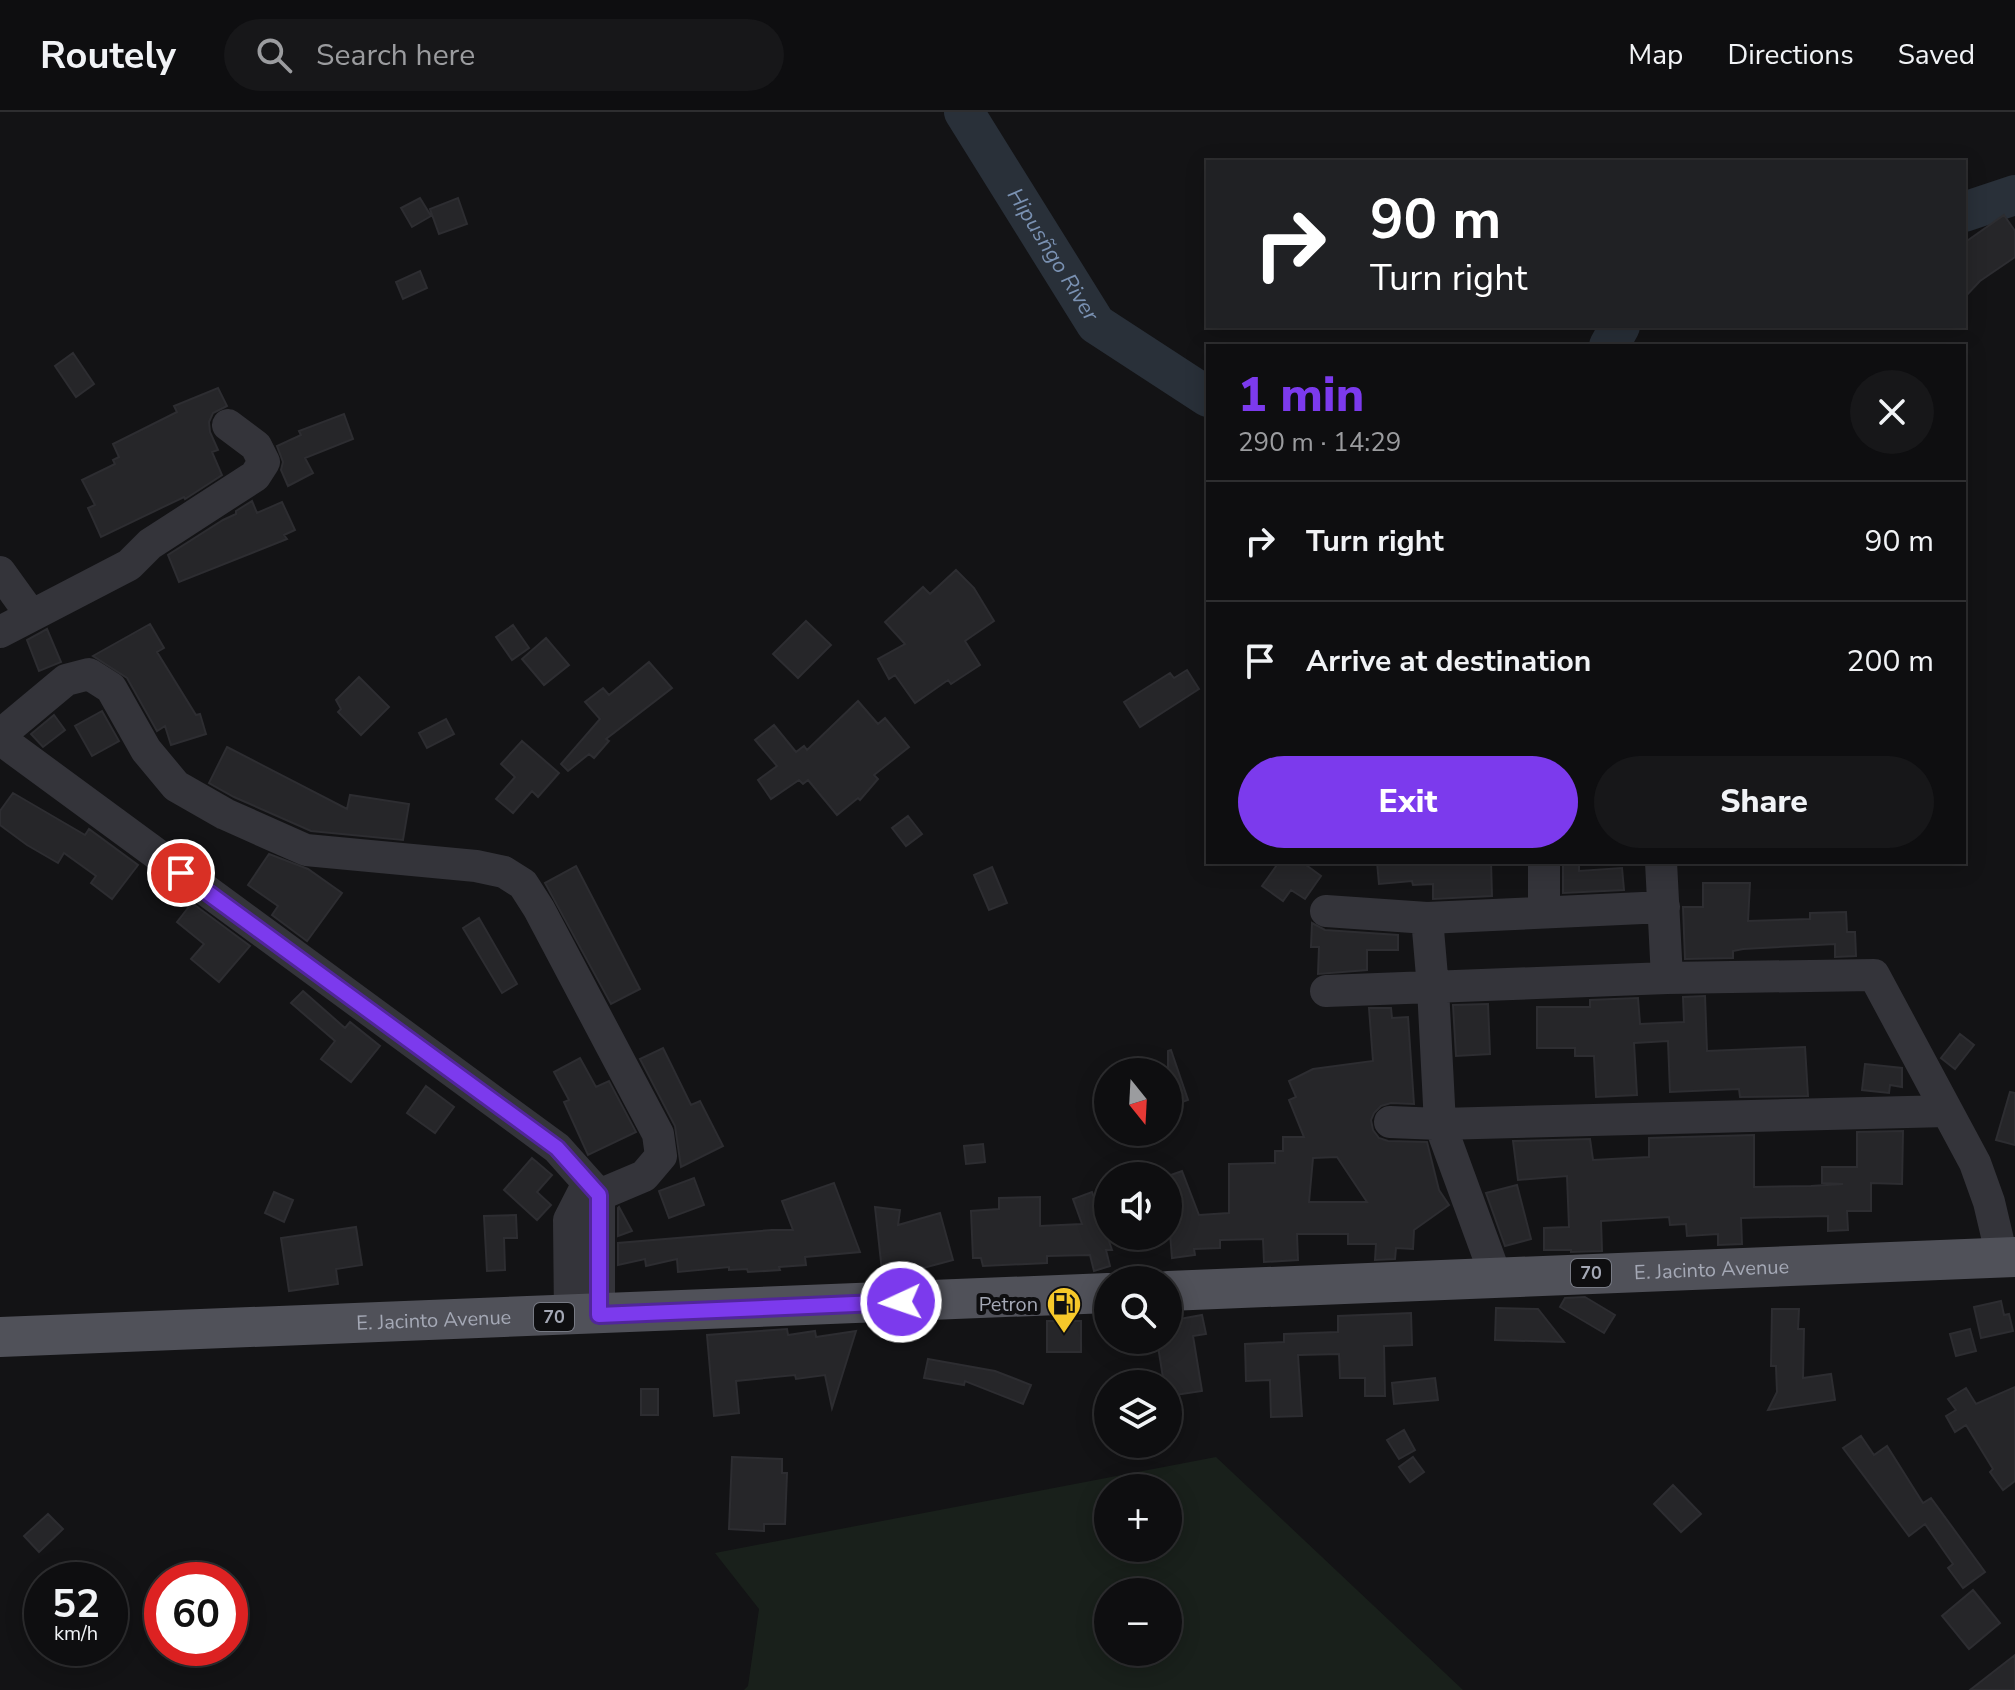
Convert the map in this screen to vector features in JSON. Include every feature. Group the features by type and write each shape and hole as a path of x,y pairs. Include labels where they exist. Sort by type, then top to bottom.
{"main road":[{"name":"E. Jacinto Avenue","path":"1182,1290 2008,1257"},
{"name":"E. Jacinto Avenue","path":"0,1337 1094,1294"}],"street":[{"path":"0,632 129,565 150,544 255,476 264,462 256,446 228,425"},
{"path":"0,572 31,615"},
{"path":"585,1316 569,1220 594,1189 644,1176 661,1156 658,1134 523,884 504,872 476,866 306,850 225,814 176,786 146,750 111,688 89,674 66,680 0,737 557,1148 594,1189"},
{"path":"1544,864 1544,912"},
{"path":"1661,864 1667,978"},
{"path":"1326,911 1427,918 1664,907"},
{"path":"1427,918 1440,1124 1496,1277"},
{"path":"1326,991 1667,978 1874,975 1975,1163 2008,1257"},
{"path":"1390,1122 1440,1124 1947,1111"}],"shaded area":[{"path":"1216,1457 1463,1690 744,1690 748,1686 759,1609 715,1553 1094,1480 1094,1562 1182,1562 1182,1474 1127,1474"}],"building":[{"path":"420,198 431,216 412,227 401,208"},
{"path":"458,198 467,224 439,234 430,209"},
{"path":"2004,215 2015,231 2015,257 1980,281 1966,296 1966,242"},
{"path":"420,271 427,288 403,299 396,282"},
{"path":"73,353 94,384 76,397 55,366"},
{"path":"218,388 227,406 213,413 209,422 218,450 212,452 222,475 185,499 101,537 88,508 95,505 82,480 115,464 113,460 119,457 113,444 177,412 174,406"},
{"path":"344,414 353,439 305,458 313,473 288,486 281,470 283,462 277,446 301,435 299,431"},
{"path":"252,501 257,513 282,502 295,530 284,535 287,539 179,582 168,555"},
{"path":"956,570 974,588 994,621 965,641 980,665 951,684 948,680 915,703 895,675 889,679 878,659 905,644 885,622 923,587 930,594"},
{"path":"806,621 831,645 798,678 773,654"},
{"path":"150,624 164,648 157,652 196,715 200,714 206,734 171,745 165,726 157,731 127,678 93,656"},
{"path":"513,625 529,648 512,660 496,637"},
{"path":"47,629 61,662 39,671 27,640"},
{"path":"546,638 569,665 544,685 522,659"},
{"path":"649,662 672,688 606,739 609,741 594,758 589,754 568,771 561,764 600,719 585,702 603,688 609,695"},
{"path":"1187,670 1199,689 1140,727 1124,702 1170,673 1174,678"},
{"path":"359,677 389,707 361,735 338,712 341,709 336,700"},
{"path":"858,701 878,724 885,718 909,747 874,775 878,779 860,800 858,798 837,815 808,780 803,784 799,780 771,799 758,780 777,766 755,740 774,725 796,752 804,746 807,750"},
{"path":"102,711 119,741 92,756 75,726"},
{"path":"54,715 65,730 43,747 31,734"},
{"path":"446,719 454,734 427,748 419,733"},
{"path":"522,741 559,773 538,797 532,791 513,813 496,799 515,777 501,764"},
{"path":"227,747 347,809 350,795 409,804 403,840 311,831 234,797 209,783"},
{"path":"13,793 85,835 89,829 138,865 112,899 91,883 96,876 64,853 58,863 0,825 0,811"},
{"path":"908,816 922,834 906,846 892,828"},
{"path":"269,854 308,869 342,893 307,941 272,915 278,906 248,885"},
{"path":"1278,864 1305,864 1321,876 1305,899 1291,890 1283,901 1262,886"},
{"path":"1377,864 1491,864 1492,896 1433,899 1433,884 1413,885 1412,881 1379,884"},
{"path":"1563,864 1579,864 1579,871 1622,868 1624,890 1563,893"},
{"path":"576,866 640,989 611,1004 545,883"},
{"path":"992,867 1007,903 989,910 974,875"},
{"path":"1703,883 1750,883 1748,921 1810,919 1810,913 1846,912 1847,932 1855,932 1856,956 1835,957 1835,944 1743,949 1733,951 1733,958 1685,959 1683,907 1703,907"},
{"path":"192,903 250,946 219,982 191,959 204,944 177,922"},
{"path":"479,918 517,984 502,993 463,928"},
{"path":"1312,923 1325,930 1398,935 1398,950 1367,950 1367,970 1318,974 1319,947 1311,947"},
{"path":"303,991 345,1028 350,1022 380,1046 351,1082 321,1059 335,1041 291,1003"},
{"path":"1705,996 1707,1051 1805,1047 1808,1096 1740,1097 1739,1089 1670,1092 1668,1041 1634,1043 1637,1095 1596,1097 1594,1056 1575,1056 1575,1048 1537,1048 1537,1007 1590,1007 1590,1000 1638,998 1640,1024 1684,1022 1683,997"},
{"path":"1488,1004 1490,1054 1456,1056 1453,1005"},
{"path":"1369,1008 1391,1008 1392,1018 1408,1017 1414,1104 1381,1106 1371,1120 1373,1130 1379,1138 1388,1141 1427,1142 1439,1190 1449,1205 1414,1230 1413,1249 1396,1248 1395,1259 1375,1260 1376,1244 1348,1244 1348,1234 1297,1234 1298,1260 1264,1262 1263,1239 1220,1240 1220,1248 1194,1249 1195,1255 1172,1258 1171,1250 1182,1250 1182,1171 1199,1215 1229,1213 1229,1164 1275,1163 1275,1151 1283,1151 1283,1137 1304,1137 1289,1100 1296,1097 1289,1081 1313,1069 1373,1061","holes":["1337,1157 1367,1202 1309,1202 1313,1158"]},
{"path":"1960,1034 1974,1045 1955,1069 1941,1058"},
{"path":"663,1048 691,1105 700,1101 723,1146 681,1167 675,1126 640,1059"},
{"path":"580,1058 596,1087 609,1081 636,1132 588,1155 564,1102 569,1100 554,1072"},
{"path":"1865,1064 1902,1068 1902,1087 1890,1085 1889,1093 1862,1090"},
{"path":"1182,1082 1188,1100 1182,1102"},
{"path":"426,1086 454,1107 435,1133 407,1113"},
{"path":"2010,1092 2015,1093 2015,1145 1996,1140"},
{"path":"1903,1131 1902,1184 1871,1183 1871,1211 1847,1211 1848,1230 1828,1231 1828,1216 1741,1218 1742,1244 1718,1245 1718,1234 1687,1236 1686,1224 1670,1225 1669,1217 1601,1221 1602,1251 1571,1252 1544,1250 1544,1228 1569,1227 1567,1176 1518,1180 1513,1141 1590,1139 1593,1160 1649,1157 1649,1138 1754,1135 1754,1187 1811,1186 1843,1184 1822,1183 1822,1167 1857,1167 1857,1132"},
{"path":"983,1144 985,1162 966,1164 964,1146"},
{"path":"532,1158 552,1175 537,1192 551,1205 537,1220 504,1190"},
{"path":"694,1178 704,1205 669,1218 659,1191"},
{"path":"834,1183 860,1252 805,1257 806,1265 748,1272 747,1269 729,1270 729,1267 678,1272 677,1259 646,1266 645,1259 618,1265 618,1243 793,1230 782,1201"},
{"path":"1517,1185 1531,1239 1505,1246 1486,1193"},
{"path":"274,1192 293,1200 284,1222 265,1213"},
{"path":"1092,1192 1094,1250 1106,1250 1110,1266 1094,1266 1094,1271 1090,1255 1047,1256 1047,1263 983,1266 981,1258 973,1258 971,1211 999,1209 999,1198 1040,1197 1040,1226 1082,1224 1073,1199"},
{"path":"875,1207 900,1210 898,1225 940,1213 953,1260 897,1275 895,1268 882,1271"},
{"path":"618,1208 632,1231 618,1236"},
{"path":"516,1215 517,1238 504,1238 505,1270 487,1271 484,1216"},
{"path":"356,1227 362,1265 336,1269 338,1284 289,1291 281,1238"},
{"path":"1585,1297 1615,1315 1604,1333 1560,1307 1565,1298"},
{"path":"2001,1301 2004,1315 2009,1314 2013,1331 1981,1338 1974,1307"},
{"path":"1496,1308 1538,1309 1564,1342 1495,1340"},
{"path":"1772,1309 1799,1309 1798,1329 1804,1329 1803,1378 1831,1374 1835,1400 1768,1410 1777,1392 1776,1366 1771,1366"},
{"path":"1411,1313 1412,1345 1384,1346 1385,1396 1365,1396 1365,1378 1340,1378 1339,1354 1298,1355 1302,1416 1271,1417 1270,1380 1246,1381 1245,1344 1284,1342 1284,1334 1338,1332 1338,1316"},
{"path":"1202,1315 1206,1334 1193,1336 1202,1391 1182,1394 1182,1370 1162,1370 1159,1354 1182,1354 1182,1319"},
{"path":"1047,1321 1081,1321 1081,1352 1047,1352"},
{"path":"787,1329 788,1335 815,1331 816,1337 856,1331 832,1408 825,1375 796,1379 795,1375 736,1381 739,1413 714,1416 707,1335"},
{"path":"1970,1329 1976,1351 1956,1356 1950,1334"},
{"path":"928,1359 995,1371 1031,1385 1023,1404 965,1381 964,1385 924,1378"},
{"path":"1435,1378 1438,1400 1394,1404 1392,1383"},
{"path":"2015,1387 2015,1481 2003,1490 1966,1425 1955,1432 1946,1416 1956,1410 1948,1399 1966,1388 1976,1404"},
{"path":"641,1389 658,1389 658,1415 641,1415"},
{"path":"1404,1430 1415,1450 1399,1459 1387,1440"},
{"path":"1861,1436 1874,1455 1887,1446 1923,1503 1931,1498 1985,1572 1963,1588 1948,1568 1953,1564 1925,1524 1909,1536 1843,1448"},
{"path":"732,1457 782,1459 782,1473 787,1473 785,1524 764,1524 764,1531 729,1529"},
{"path":"1413,1457 1424,1472 1410,1482 1399,1467"},
{"path":"1673,1485 1701,1514 1681,1532 1654,1504"},
{"path":"48,1514 63,1529 39,1552 24,1536"},
{"path":"1973,1590 2000,1623 1969,1649 1942,1616"},
{"path":"2015,1655 2015,1690 1970,1690"}],"waterway":[{"name":"Hipusñgo River","path":"964,112 1096,324 1206,396"},
{"name":"Hipusñgo River","path":"1966,211 2015,195"},
{"name":"Hipusñgo River","path":"1610,344 1619,328"}],"place":[{"name":"Petron","path":"1064,1335"}],"route":[{"path":"181,873 557,1148 599,1195 599,1315 901,1302"}]}
